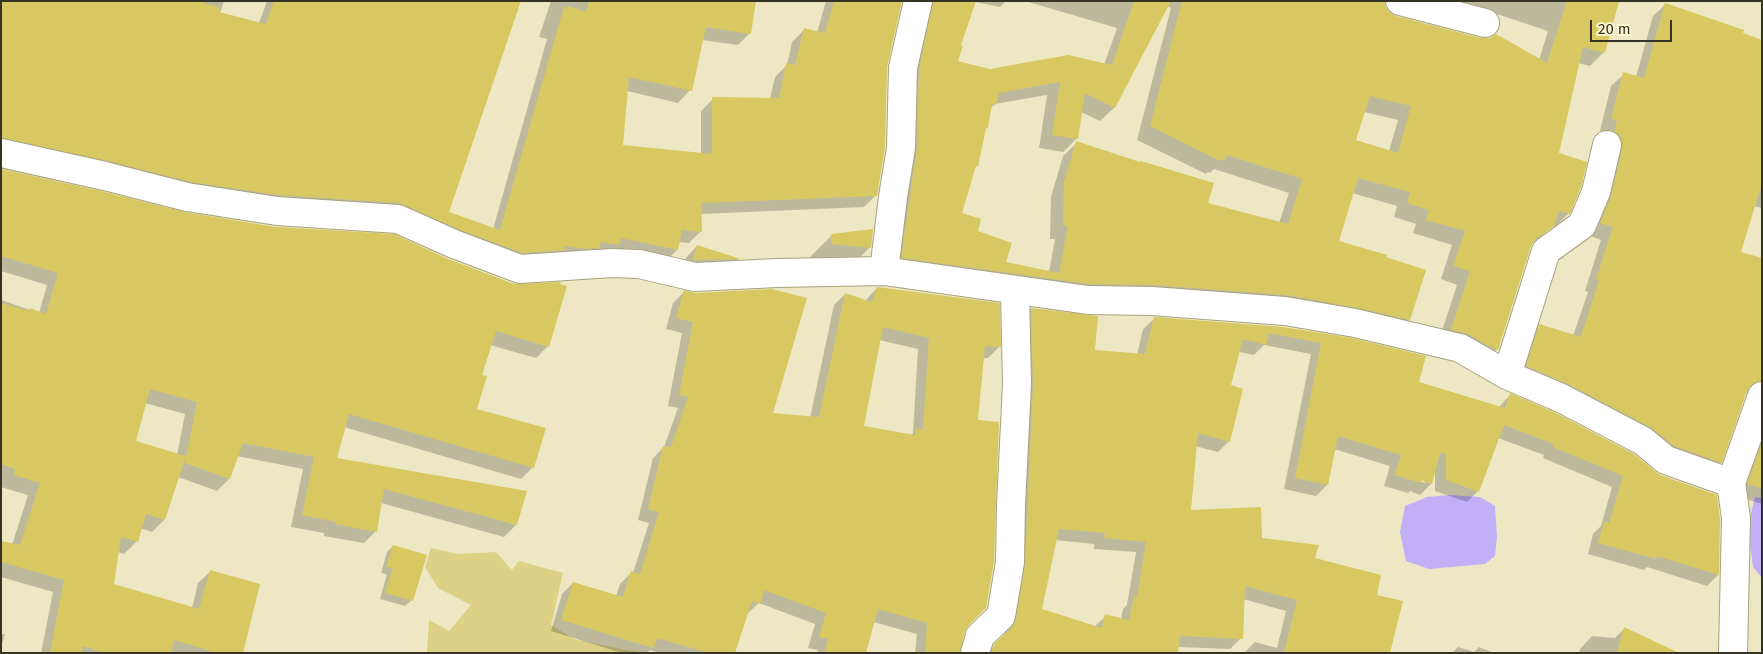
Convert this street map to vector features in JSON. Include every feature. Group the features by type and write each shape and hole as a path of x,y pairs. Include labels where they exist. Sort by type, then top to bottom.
{"street":[{"path":"884,272 892,197 901,148 903,68 918,1"},
{"path":"1400,1 1485,23"},
{"path":"1507,375 1546,251 1582,224 1596,192 1607,145"},
{"path":"1,153 105,176 187,197 277,211 398,219 454,244 520,269 612,263 639,264 695,278 777,273 884,272 1088,300 1152,301 1284,311 1355,323 1460,348 1507,375 1560,398 1643,441 1666,460 1731,483"},
{"path":"975,653 980,636 1001,616 1010,562 1017,384 1014,290"},
{"path":"1733,653 1736,518 1731,483 1762,396"}],"shaded area":[{"path":"1450,495 1480,497 1495,506 1497,537 1495,556 1485,564 1429,569 1406,561 1400,532 1405,506 1427,497"},
{"path":"1755,497 1762,498 1762,578 1753,567 1749,539 1751,513"},
{"path":"431,548 458,554 496,552 512,570 519,561 563,573 551,625 574,639 625,650 650,653 427,653 429,620 449,631 471,605 438,588 425,567"}],"building":[{"path":"1,1 198,1 220,8 219,12 266,24 274,1 521,1 449,212 500,230 564,7 567,8 568,6 586,12 589,1 756,1 751,34 706,27 692,91 629,77 623,145 712,154 712,97 779,98 786,63 795,65 804,28 825,33 834,1 902,1 887,67 885,147 877,196 701,203 702,232 682,230 678,250 621,238 620,245 600,242 599,248 588,249 565,246 565,250 522,253 460,230 399,203 279,195 190,182 108,161 1,138"},
{"path":"933,1 976,1 961,45 963,46 958,61 990,69 1068,55 1112,65 1134,1 1171,1 1115,108 1085,93 1078,139 1052,135 1060,82 999,93 996,105 992,104 978,167 976,166 962,213 981,219 978,231 1012,243 1006,262 1059,273 1068,226 1063,226 1064,182 1076,141 1214,183 1208,203 1288,224 1302,179 1227,155 1225,160 1221,159 1220,161 1150,126 1182,1 1385,1 1385,6 1389,12 1396,16 1481,38 1490,38 1496,34 1547,63 1567,1 1619,1 1605,53 1583,47 1559,153 1587,162 1581,187 1570,214 1559,211 1554,226 1537,238 1531,246 1498,350 1468,334 1451,330 1470,271 1453,266 1465,231 1426,220 1429,210 1407,203 1410,192 1358,178 1339,241 1387,255 1386,257 1426,270 1410,320 1286,295 1153,285 1089,284 901,258 917,148 919,70","holes":["1370,96 1411,106 1398,153 1356,140"]},
{"path":"1665,3 1744,30 1743,33 1762,40 1762,183 1741,252 1762,258 1762,381 1752,384 1747,391 1722,463 1674,446 1650,427 1568,384 1526,366 1539,324 1581,337 1599,280 1596,279 1613,227 1600,223 1611,196 1622,149 1622,140 1614,132 1617,120 1611,119 1623,72 1644,78"},
{"path":"1,169 185,212 276,227 394,234 448,259 514,284 561,282 560,284 567,286 549,347 496,331 482,375 487,376 477,409 546,428 534,468 349,414 337,458 527,491 517,525 384,489 377,532 302,515 314,457 243,443 230,479 185,463 197,402 150,389 136,441 186,456 165,520 146,514 138,542 121,537 114,584 199,609 210,570 260,584 243,653 217,653 174,640 171,653 105,653 83,646 81,653 50,653 64,580 1,562 1,541 20,545 40,483 14,475 15,469 1,464 1,303 29,311 30,308 46,314 58,273 1,256"},
{"path":"873,229 871,248 831,244 831,234"},
{"path":"697,245 741,259 693,260"},
{"path":"877,287 1000,303 1001,347 985,346 978,420 999,422 994,561 986,608 965,631 960,653 925,653 927,623 878,609 866,653 824,653 828,639 819,637 826,613 764,590 760,604 752,601 735,653 709,653 657,638 653,648 561,620 573,582 623,597 631,571 640,574 659,512 648,509 663,446 671,447 688,397 679,395 693,322 676,318 684,290 696,293 772,289 807,298 773,413 819,417 845,293 872,302","holes":["883,327 929,338 923,430 916,428 915,435 864,426"]},
{"path":"1031,308 1098,316 1095,350 1145,354 1154,317 1283,327 1352,338 1426,356 1419,382 1505,408 1510,393 1554,412 1634,454 1660,475 1717,495 1720,519 1719,575 1657,556 1656,559 1598,543 1604,522 1609,523 1623,476 1553,447 1554,444 1504,425 1479,492 1446,480 1446,453 1440,453 1432,484 1421,480 1421,483 1395,475 1401,455 1338,436 1328,485 1295,478 1321,343 1269,333 1266,345 1243,339 1231,385 1243,389 1230,442 1198,433 1191,510 1261,507 1262,538 1319,545 1315,558 1381,575 1377,595 1403,601 1390,653 1284,653 1297,600 1245,586 1243,639 1180,636 1178,653 991,653 994,644 1012,627 1016,619 1025,565 1033,385","holes":["1059,529 1105,533 1104,538 1146,542 1137,597 1134,596 1129,620 1105,614 1102,628 1042,609"]},
{"path":"1762,443 1762,488 1747,484"},
{"path":"393,545 427,555 413,601 385,593 393,568 386,567"},
{"path":"1624,627 1679,653 1617,653"}]}
